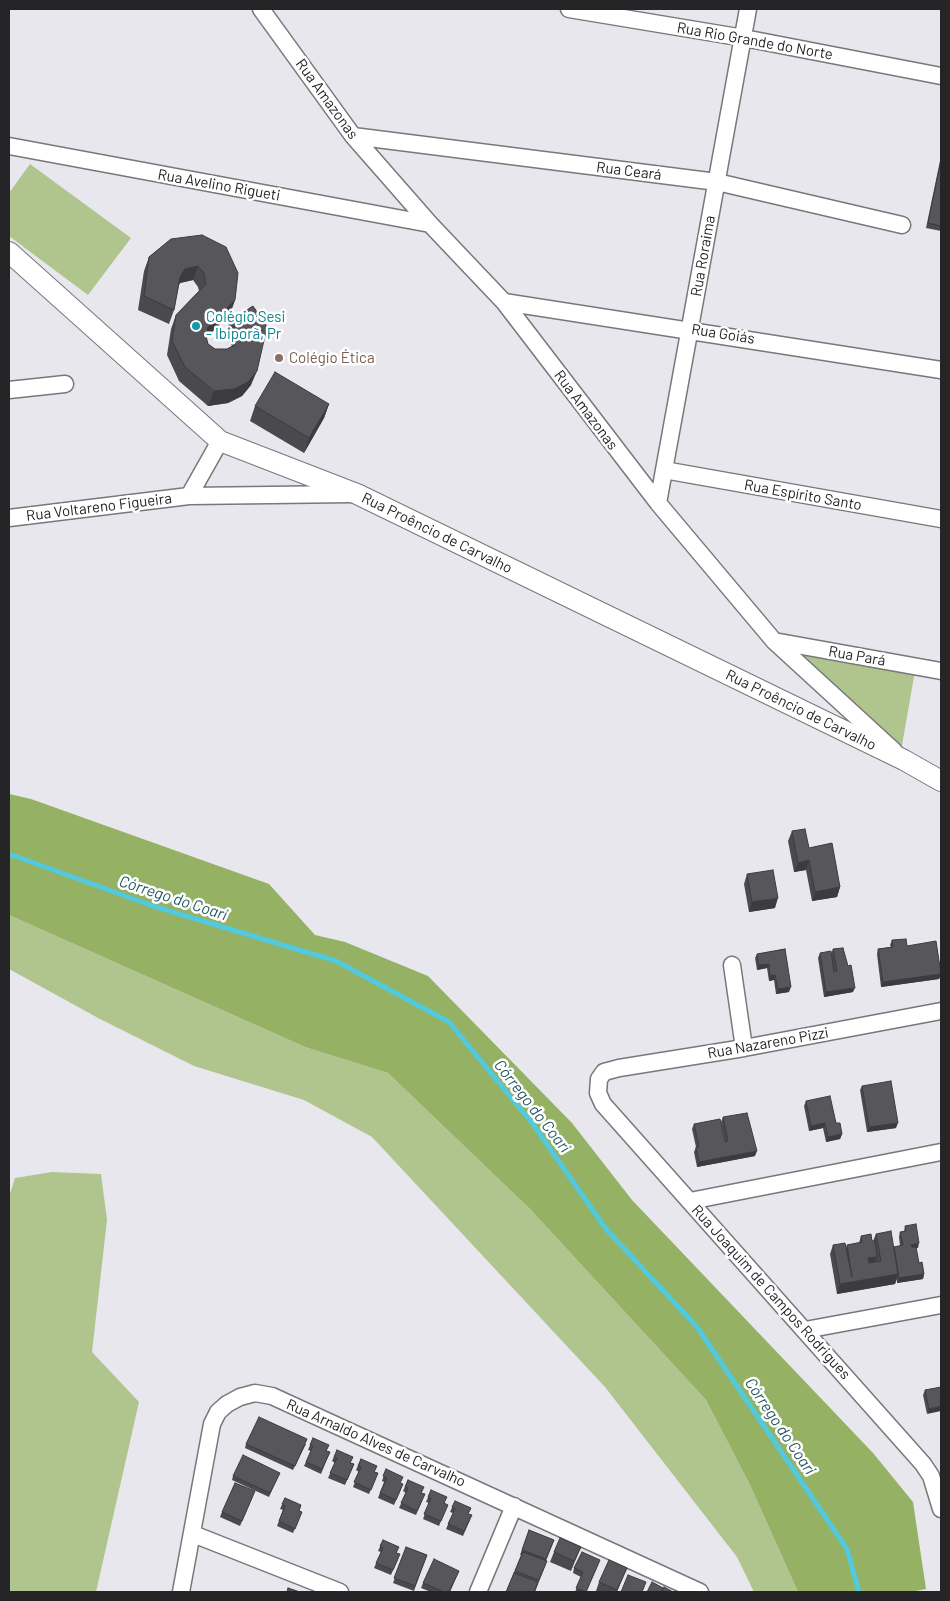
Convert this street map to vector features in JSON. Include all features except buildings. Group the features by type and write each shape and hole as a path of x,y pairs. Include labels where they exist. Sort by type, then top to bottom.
{"street":[{"name":"Rua Amazonas","path":"261,9 352,136 430,224 504,302 658,503 774,641 904,760 941,781"},
{"name":"Rua Rio Grande do Norte","path":"569,9 744,38 941,76"},
{"path":"636,9 665,25"},
{"name":"Rua Roraima","path":"658,503 748,9"},
{"name":"Rua Ceará","path":"352,136 717,182 902,225"},
{"name":"Rua Avelino Rigueti","path":"9,146 430,224"},
{"name":"Rua Proêncio de Carvalho","path":"9,252 220,441 356,494 904,760"},
{"name":"Rua Goiás","path":"504,302 690,329 941,370"},
{"path":"9,390 65,384"},
{"name":"Rua Voltareno Figueira","path":"189,496 220,441"},
{"name":"Rua Espírito Santo","path":"664,470 941,519"},
{"name":"Rua Voltareno Figueira","path":"9,518 189,496 356,494"},
{"name":"Rua Pará","path":"774,641 941,671"},
{"path":"732,965 744,1048"},
{"name":"Rua Nazareno Pizzi","path":"598,1079 604,1072 619,1068 744,1048 941,1011"},
{"name":"Rua Joaquim de Campos Rodrigues","path":"598,1079 598,1094 603,1104 936,1475 941,1509"},
{"path":"690,1201 941,1152"},
{"path":"805,1330 941,1305"},
{"name":"Rua Arnaldo Alves de Carvalho","path":"181,1592 212,1424 218,1412 227,1404 240,1397 255,1393 272,1396 700,1592"},
{"path":"478,1592 514,1506"},
{"path":"193,1534 340,1592"}],"green space":[{"path":"30,164 131,238 88,295 9,236 9,193"},
{"path":"797,651 915,671 901,751"},
{"path":"9,794 31,799 269,884 315,935 345,942 428,976 572,1123 632,1200 873,1453 913,1502 926,1589 910,1592 798,1592 750,1485 706,1400 530,1209 388,1073 305,1047 9,915"},
{"path":"9,915 305,1047 388,1073 530,1209 706,1400 750,1485 798,1592 754,1592 737,1557 605,1387 372,1137 304,1100 194,1066 100,1019 9,969"},
{"path":"52,1172 101,1174 107,1220 92,1352 139,1402 96,1592 9,1592 9,1197 15,1178"}],"waterway":[{"name":"Córrego do Coarí","path":"9,854 156,907 336,961 449,1022 532,1123 606,1229 697,1327 847,1549 859,1592"}],"place":[{"name":"Colégio Sesi - Ibiporã, Pr","path":"196,326"},
{"name":"Colégio Ética","path":"279,358"}]}
